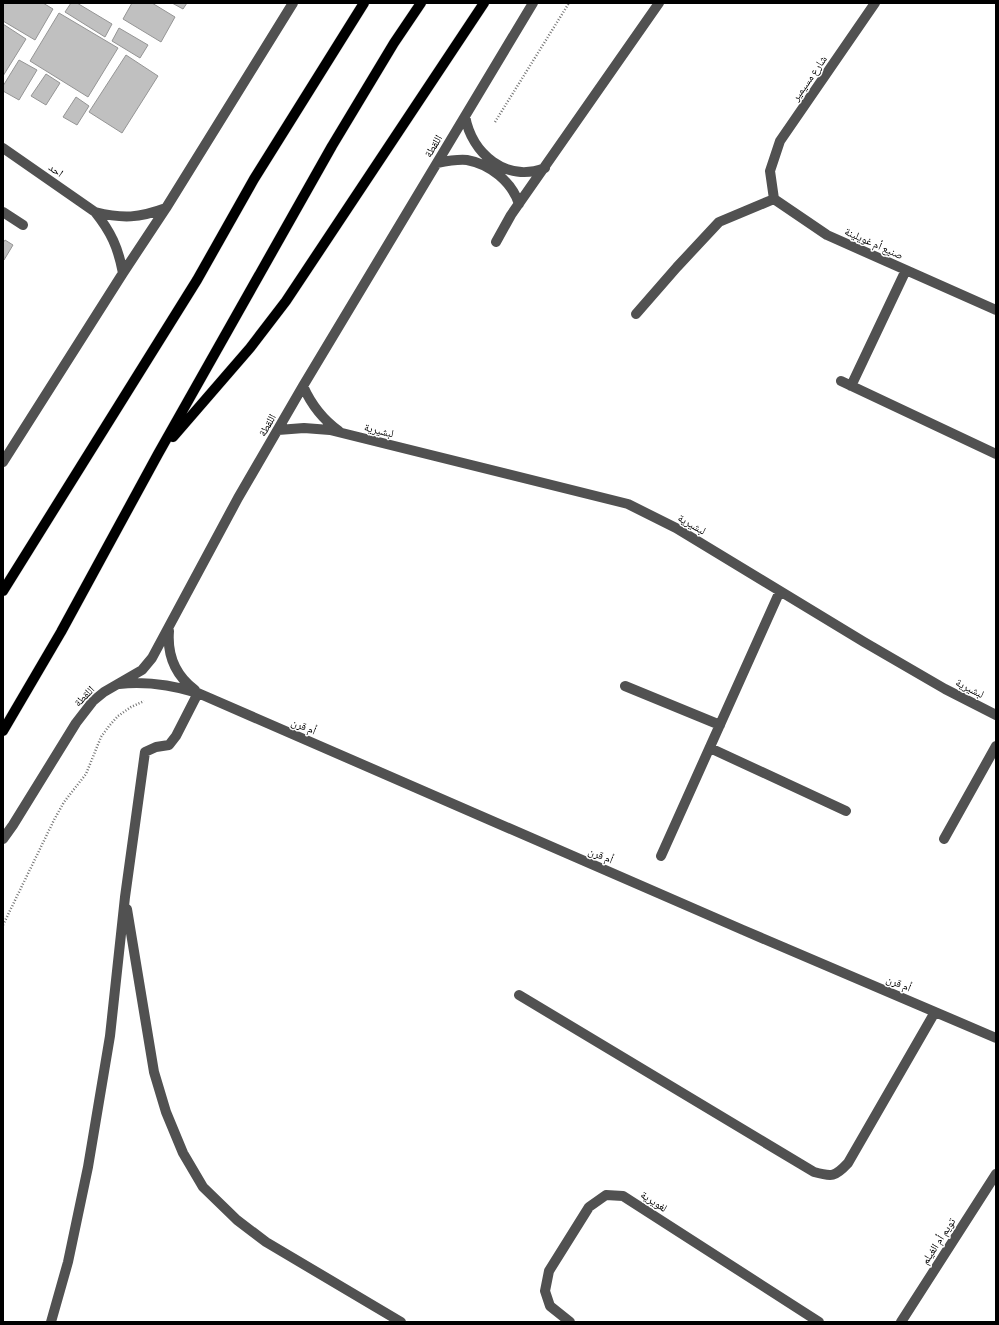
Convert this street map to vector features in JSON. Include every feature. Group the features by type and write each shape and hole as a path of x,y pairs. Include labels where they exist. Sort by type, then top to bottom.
{"main road":[{"path":"3,591 197,280 254,179 364,3"},
{"path":"3,731 61,632 158,454 332,146 394,43 421,3"},
{"path":"158,454 250,348 286,301 484,3"}],"street":[{"path":"3,462 166,208 293,3"},
{"name":"اللقطة","path":"3,839 13,826 76,723 85,711 104,692 142,670 152,658 238,498 533,3"},
{"path":"496,242 506,222 659,3"},
{"name":"شارع مسيمير","path":"774,199 770,171 780,142 875,3"},
{"path":"465,116 469,133 473,141 492,166 508,182 517,196 519,204"},
{"name":"احد","path":"3,148 95,212 106,226 114,240 120,256 123,273"},
{"path":"437,163 468,160 515,172 535,171 545,168"},
{"path":"636,314 719,222 774,199"},
{"name":"صنيع أم غويلينة","path":"774,199 827,235 996,310"},
{"name":"احد","path":"95,212 112,217 131,218 149,215 166,208"},
{"path":"3,212 23,225"},
{"path":"852,386 906,270"},
{"path":"840,381 996,454"},
{"name":"لبشيرية","path":"304,386 308,397 318,413 342,433"},
{"name":"لبشيرية","path":"278,430 317,428 342,433 628,504 676,528 945,689 996,715"},
{"path":"661,856 780,591"},
{"name":"أم قرن","path":"169,628 168,643 170,658 177,672 186,683 198,693"},
{"name":"أم قرن","path":"115,685 135,682 156,684 177,687 198,693 728,924 996,1038"},
{"path":"625,686 720,725"},
{"path":"51,1322 68,1262 88,1167 110,1036 124,897 145,752 169,745 176,736 198,693"},
{"path":"944,839 996,746"},
{"path":"710,748 846,811"},
{"path":"124,897 154,1072 166,1112 182,1153 203,1187 237,1220 266,1242 401,1322"},
{"path":"519,995 814,1172 828,1176 840,1172 848,1163 935,1012"},
{"name":"تويم أم الغيلم","path":"901,1322 996,1174"},
{"name":"لغويرية","path":"570,1322 550,1306 544,1292 549,1272 589,1208 606,1195 623,1196 819,1322"}],"path":[{"path":"495,122 569,3"},
{"path":"3,925 54,820 64,802 86,774 101,737 108,726 118,716 131,706 145,700"}],"building":[{"path":"3,3 43,3 53,9 35,40 3,21"},
{"path":"71,3 77,3 112,24 105,37 65,12"},
{"path":"132,3 152,3 175,17 161,42 123,19"},
{"path":"172,3 187,3 183,9"},
{"path":"59,13 118,48 88,97 30,61"},
{"path":"3,24 26,39 3,76"},
{"path":"119,28 148,45 140,58 112,41"},
{"path":"126,55 158,76 122,133 89,112"},
{"path":"19,60 37,70 19,100 3,91 3,86"},
{"path":"46,74 60,83 46,105 31,96"},
{"path":"76,97 89,106 77,125 63,117"},
{"path":"5,240 13,245 4,260 3,243"}]}
